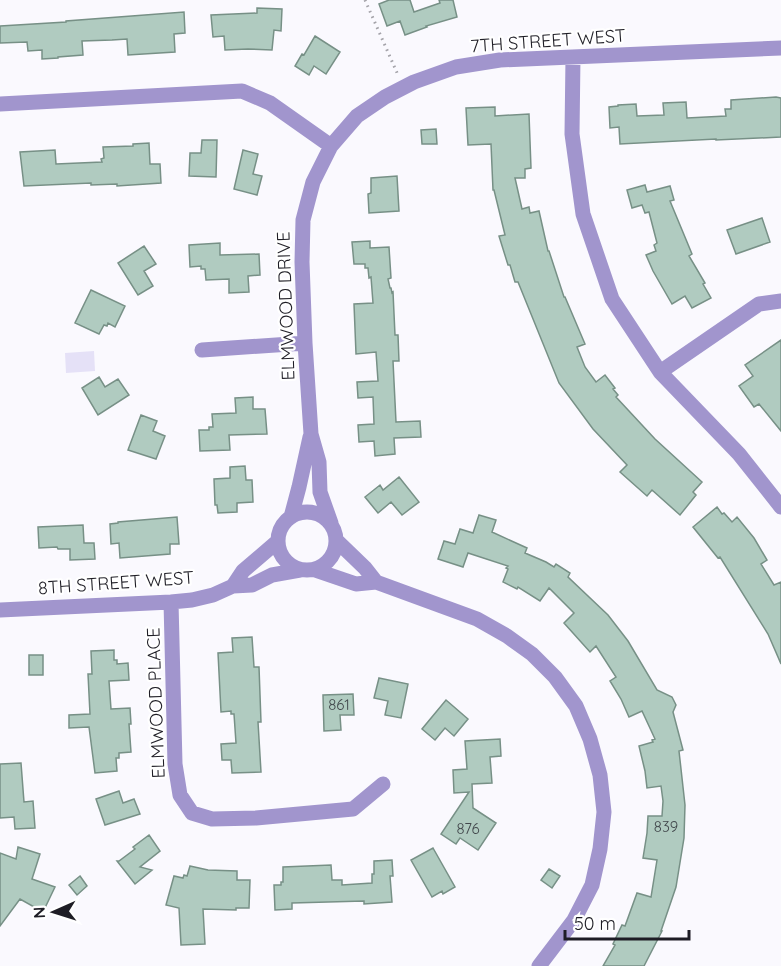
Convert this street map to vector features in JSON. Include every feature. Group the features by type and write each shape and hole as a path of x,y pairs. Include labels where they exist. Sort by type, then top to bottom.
{"street":[{"name":"7TH STREET WEST","path":"331,146 357,116 385,97 414,82 456,67 501,60 781,48"},
{"path":"573,57 572,134 584,214 612,299 660,372 739,454 781,507"},
{"path":"0,104 242,91 270,103 331,146"},
{"name":"ELMWOOD DRIVE","path":"331,146 313,182 303,220 302,262 311,434 320,462 320,492 331,523"},
{"path":"660,372 759,304 781,301"},
{"path":"202,350 305,343"},
{"name":"ELMWOOD DRIVE","path":"291,517 311,434"},
{"path":"307,570 324,566 331,560 337,541 336,532 331,523 316,513 308,512 291,517 279,532 279,551 291,566 356,584 376,582 477,619 532,654 555,677 576,706 590,739 600,775 604,812 600,849 591,885 574,920 538,966"},
{"name":"8TH STREET WEST","path":"232,586 243,571 278,541"},
{"path":"337,541 376,582"},
{"name":"8TH STREET WEST","path":"0,610 192,600 213,595 232,586 252,585 272,575 307,570"},
{"name":"ELMWOOD PLACE","path":"171,602 175,764 180,795 192,813 212,819 256,818 353,809 383,784"}],"path":[{"path":"365,0 404,87"}],"shaded area":[{"path":"94,351 95,371 66,373 65,353"}],"building":[{"path":"389,0 410,0 414,12 440,3 439,0 453,0 457,17 405,35 400,21 387,26 379,4"},
{"path":"257,8 282,9 281,31 274,30 272,50 225,50 224,36 213,37 211,15 257,13"},
{"path":"184,12 185,33 174,34 175,52 128,55 127,39 82,41 83,55 42,59 42,50 28,51 27,42 0,43 0,26"},
{"path":"315,36 340,52 326,74 314,66 309,75 295,66"},
{"path":"781,98 781,137 620,144 619,127 610,128 609,107 618,105 636,104 637,116 664,115 663,103 686,102 687,118 726,116 725,109 731,109 731,100"},
{"path":"495,107 495,116 529,114 531,168 525,169 525,178 515,178 522,209 529,207 530,213 539,211 548,251 564,297 585,344 577,347 585,367 596,382 605,375 615,388 613,389 618,395 616,397 655,439 702,482 693,492 696,495 680,515 652,490 647,496 620,472 627,465 593,429 559,383 518,282 515,282 510,265 508,265 499,236 505,235 493,190 491,144 468,145 466,108"},
{"path":"436,129 437,144 422,144 421,130"},
{"path":"202,140 217,140 216,177 189,176 190,153 201,153"},
{"path":"149,143 150,164 160,164 161,183 117,186 117,184 91,185 91,183 24,186 20,152 55,150 56,164 102,162 103,147"},
{"path":"243,150 258,154 253,174 262,176 257,195 234,189"},
{"path":"397,176 399,211 369,213 368,194 371,193 371,178"},
{"path":"645,185 647,192 670,186 674,200 670,201 692,254 689,256 711,298 692,308 685,296 672,304 646,255 656,251 654,245 657,243 649,212 645,213 642,205 632,208 627,190"},
{"path":"762,218 770,242 736,254 727,230"},
{"path":"370,241 370,248 389,247 391,278 388,279 393,292 395,335 398,335 399,361 393,361 396,422 420,421 421,437 394,438 395,454 375,456 374,441 359,442 358,425 374,424 373,397 358,398 357,382 378,381 376,352 356,354 354,304 373,303 371,277 369,278 365,264 354,264 352,242"},
{"path":"220,243 220,255 259,254 260,275 248,276 249,292 229,293 229,279 206,280 205,269 201,269 201,266 190,267 189,245"},
{"path":"144,246 156,264 144,271 153,286 138,295 118,263"},
{"path":"91,290 125,306 115,327 108,323 107,326 104,325 99,334 75,323"},
{"path":"781,340 781,431 759,404 754,407 739,386 753,376 745,365"},
{"path":"99,377 105,387 118,379 129,395 98,415 82,388"},
{"path":"253,397 253,409 265,409 267,434 229,435 230,450 200,451 199,430 209,430 209,427 213,427 212,414 236,413 235,398"},
{"path":"141,415 157,421 153,431 165,436 156,459 128,450"},
{"path":"245,466 246,480 252,480 253,502 237,503 237,512 218,513 217,505 215,505 214,479 230,478 230,467"},
{"path":"399,477 419,502 402,515 391,502 378,513 365,497 380,485 383,490"},
{"path":"717,507 732,522 737,517 754,538 767,560 761,564 774,585 781,582 781,664 768,634 720,557 718,558 693,527"},
{"path":"479,515 496,520 492,532 527,548 525,553 554,567 556,564 570,573 568,577 608,615 628,641 657,690 672,697 676,705 673,712 683,750 679,751 685,805 684,838 676,887 662,931 644,966 603,966 615,945 613,944 622,925 625,926 637,893 651,897 657,860 643,858 648,816 662,816 663,801 661,786 647,788 639,746 653,742 652,740 655,739 642,711 629,717 610,681 616,677 596,646 590,652 564,623 574,613 549,588 540,601 518,587 517,589 503,582 508,566 468,553 463,567 438,559 444,541 455,544 460,529 473,533"},
{"path":"177,517 179,544 170,544 170,554 120,558 119,543 111,544 110,524"},
{"path":"83,525 84,543 94,543 95,559 70,560 70,549 39,548 38,527"},
{"path":"252,637 254,667 259,667 261,722 258,722 261,772 232,773 231,760 222,760 221,744 236,743 234,714 231,714 231,711 221,712 218,653 233,652 232,638"},
{"path":"114,650 114,660 117,660 117,664 128,663 129,680 109,681 111,709 130,708 131,752 119,753 119,758 116,758 117,771 95,773 89,727 69,728 69,715 90,714 88,674 92,674 91,651"},
{"path":"29,655 43,655 43,675 29,675"},
{"path":"379,678 408,684 401,718 385,715 388,701 374,698"},
{"path":"353,694 354,715 340,715 341,730 324,731 323,695"},
{"path":"446,700 468,719 454,736 445,728 435,740 422,729"},
{"path":"500,739 501,756 490,757 492,783 472,784 473,808 496,823 478,850 460,838 456,844 441,834 469,792 454,793 453,770 467,769 465,741"},
{"path":"21,763 24,802 33,801 35,828 15,829 14,817 0,818 0,764"},
{"path":"119,791 123,803 134,799 140,814 105,825 96,799"},
{"path":"149,835 160,851 140,867 152,870 135,884 117,861 135,849 133,847"},
{"path":"18,847 40,854 32,879 55,887 43,912 20,899 0,926 0,853 16,859"},
{"path":"433,848 455,887 432,897 411,860"},
{"path":"392,860 393,876 390,876 392,902 292,903 292,909 275,910 274,885 281,885 283,882 283,867 331,865 332,880 342,880 342,885 372,883 374,861"},
{"path":"190,866 208,870 237,871 237,880 250,880 249,908 203,909 205,944 181,945 179,908 166,905 174,876 183,878 184,875 187,876"},
{"path":"549,869 560,876 552,888 541,880"},
{"path":"80,876 87,886 77,895 69,885"}]}
